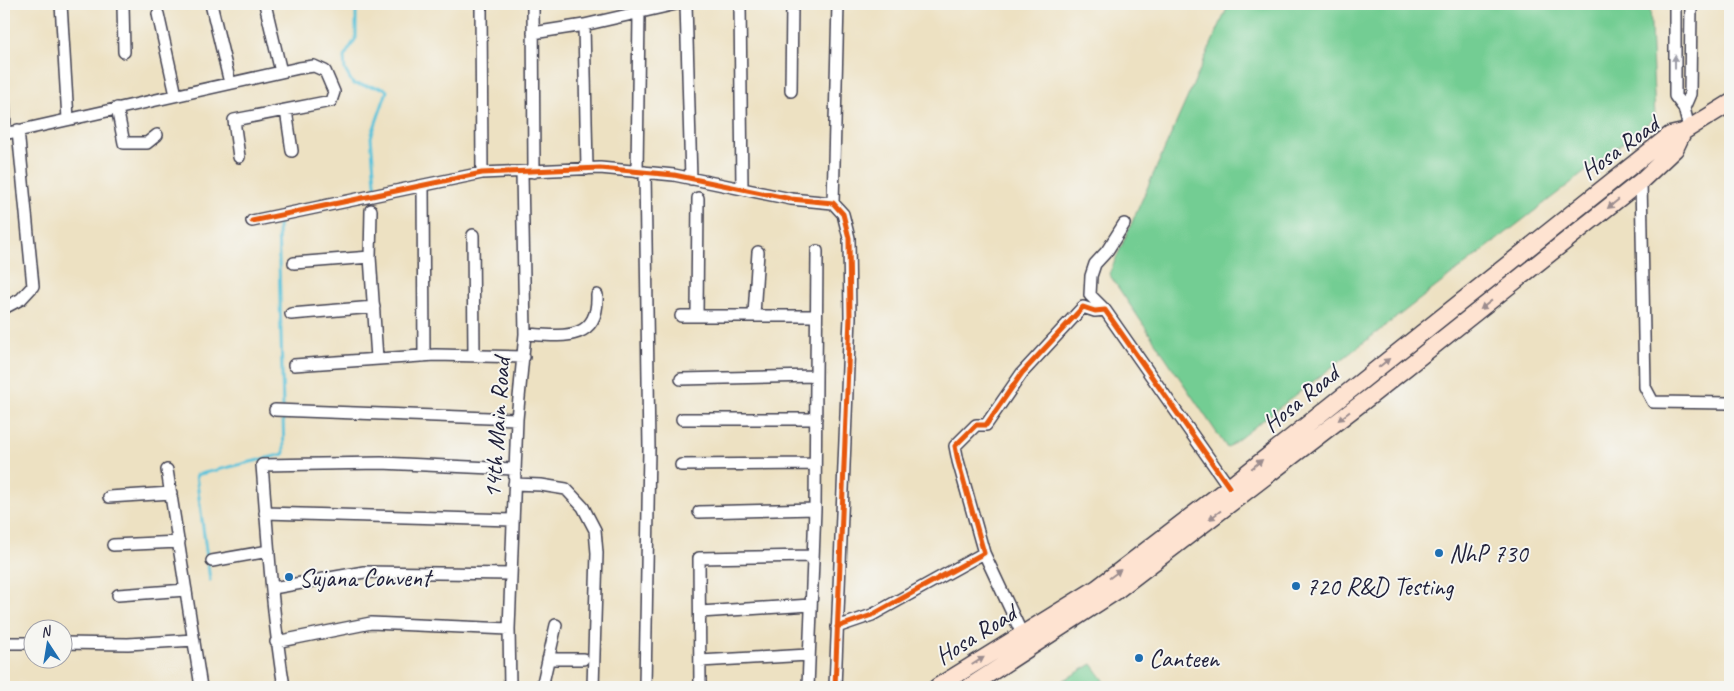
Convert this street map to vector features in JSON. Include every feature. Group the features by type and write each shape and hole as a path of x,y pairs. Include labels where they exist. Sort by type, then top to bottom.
{"main road":[{"name":"Hosa Road","path":"937,687 1096,588 1229,487 1659,143 1670,135 1686,130 1730,103"},
{"name":"Hosa Road","path":"969,687 1115,592 1372,395 1641,181 1675,149 1686,130"}],"street":[{"path":"61,4 68,119"},
{"path":"123,4 124,52"},
{"path":"211,4 230,83"},
{"path":"265,4 281,72"},
{"path":"481,4 482,173"},
{"path":"533,4 534,172"},
{"path":"533,33 584,25 676,4"},
{"path":"686,4 691,178"},
{"path":"740,4 742,189"},
{"path":"791,91 792,4"},
{"path":"833,203 838,4"},
{"path":"1675,4 1675,96 1684,108"},
{"path":"1686,130 1684,108 1690,94 1691,4"},
{"path":"638,13 649,448 645,687"},
{"path":"158,14 176,95"},
{"path":"584,25 587,169"},
{"path":"4,101 5,133 281,72 314,66 325,71 334,92 331,101 234,120 239,157"},
{"path":"117,108 124,143 147,143 157,135"},
{"path":"286,110 292,151"},
{"path":"4,308 21,299 33,286 18,130"},
{"path":"252,221 482,173 522,173 587,169 641,172 691,178 791,199 833,203 843,214 849,238 850,317 835,687"},
{"name":"14th Main Road","path":"510,687 509,629 514,469 525,334 522,173"},
{"path":"1641,181 1645,387 1653,402 1730,403"},
{"path":"423,186 424,356"},
{"path":"697,316 698,198"},
{"path":"371,210 370,257 377,358"},
{"path":"1124,224 1107,252 1095,264 1091,276 1090,295 1105,310 1229,487"},
{"path":"473,235 474,356"},
{"path":"808,687 815,509 817,250"},
{"path":"754,315 758,252"},
{"path":"294,262 370,257"},
{"path":"525,334 568,336 580,332 590,324 598,310 597,295"},
{"path":"291,314 374,307"},
{"path":"1022,634 984,553 955,446 976,425 986,426 1022,373 1083,307 1094,311 1105,310"},
{"path":"681,316 816,316"},
{"path":"294,365 424,356 524,357"},
{"path":"681,379 816,376"},
{"path":"275,410 517,419"},
{"path":"682,419 816,419"},
{"path":"284,687 276,642 262,465 381,463 514,469"},
{"path":"681,464 815,464"},
{"path":"167,470 201,687"},
{"path":"514,484 566,489 583,507 595,530 597,553 593,687"},
{"path":"109,497 171,493"},
{"path":"699,512 815,509"},
{"path":"266,513 512,520"},
{"path":"113,545 179,542"},
{"path":"212,561 269,551"},
{"path":"837,627 872,615 984,553"},
{"path":"700,687 699,558 813,556"},
{"path":"273,588 364,572 511,574"},
{"path":"118,595 186,590"},
{"path":"700,612 810,605"},
{"path":"276,642 371,623 509,629"},
{"path":"542,687 556,625"},
{"path":"72,643 128,644 194,640"},
{"path":"4,643 22,643"},
{"path":"700,661 808,655"},
{"path":"548,659 583,659"}],"green space":[{"path":"1229,4 1650,4 1655,118 1227,448 1109,274"},
{"path":"1092,664 1109,687 1052,687"}],"waterway":[{"path":"356,4 356,38 344,57 345,70 353,84 384,88 387,91 371,137 376,194"},
{"path":"283,218 278,225 283,408"},
{"path":"210,580 196,475 284,454 283,414"}],"cycle path":[{"path":"252,221 482,173 600,168 674,175 791,199 833,203 843,214 849,238 850,317 835,687"},
{"path":"837,627 872,615 984,553 955,446 976,425 986,425 1022,373 1083,307 1095,311 1105,310 1229,487"}],"place":[{"name":"NhP 730","path":"1439,553"},
{"name":"Sujana Convent","path":"289,577"},
{"name":"720 R&D Testing","path":"1296,586"},
{"name":"Canteen","path":"1139,658"}]}
